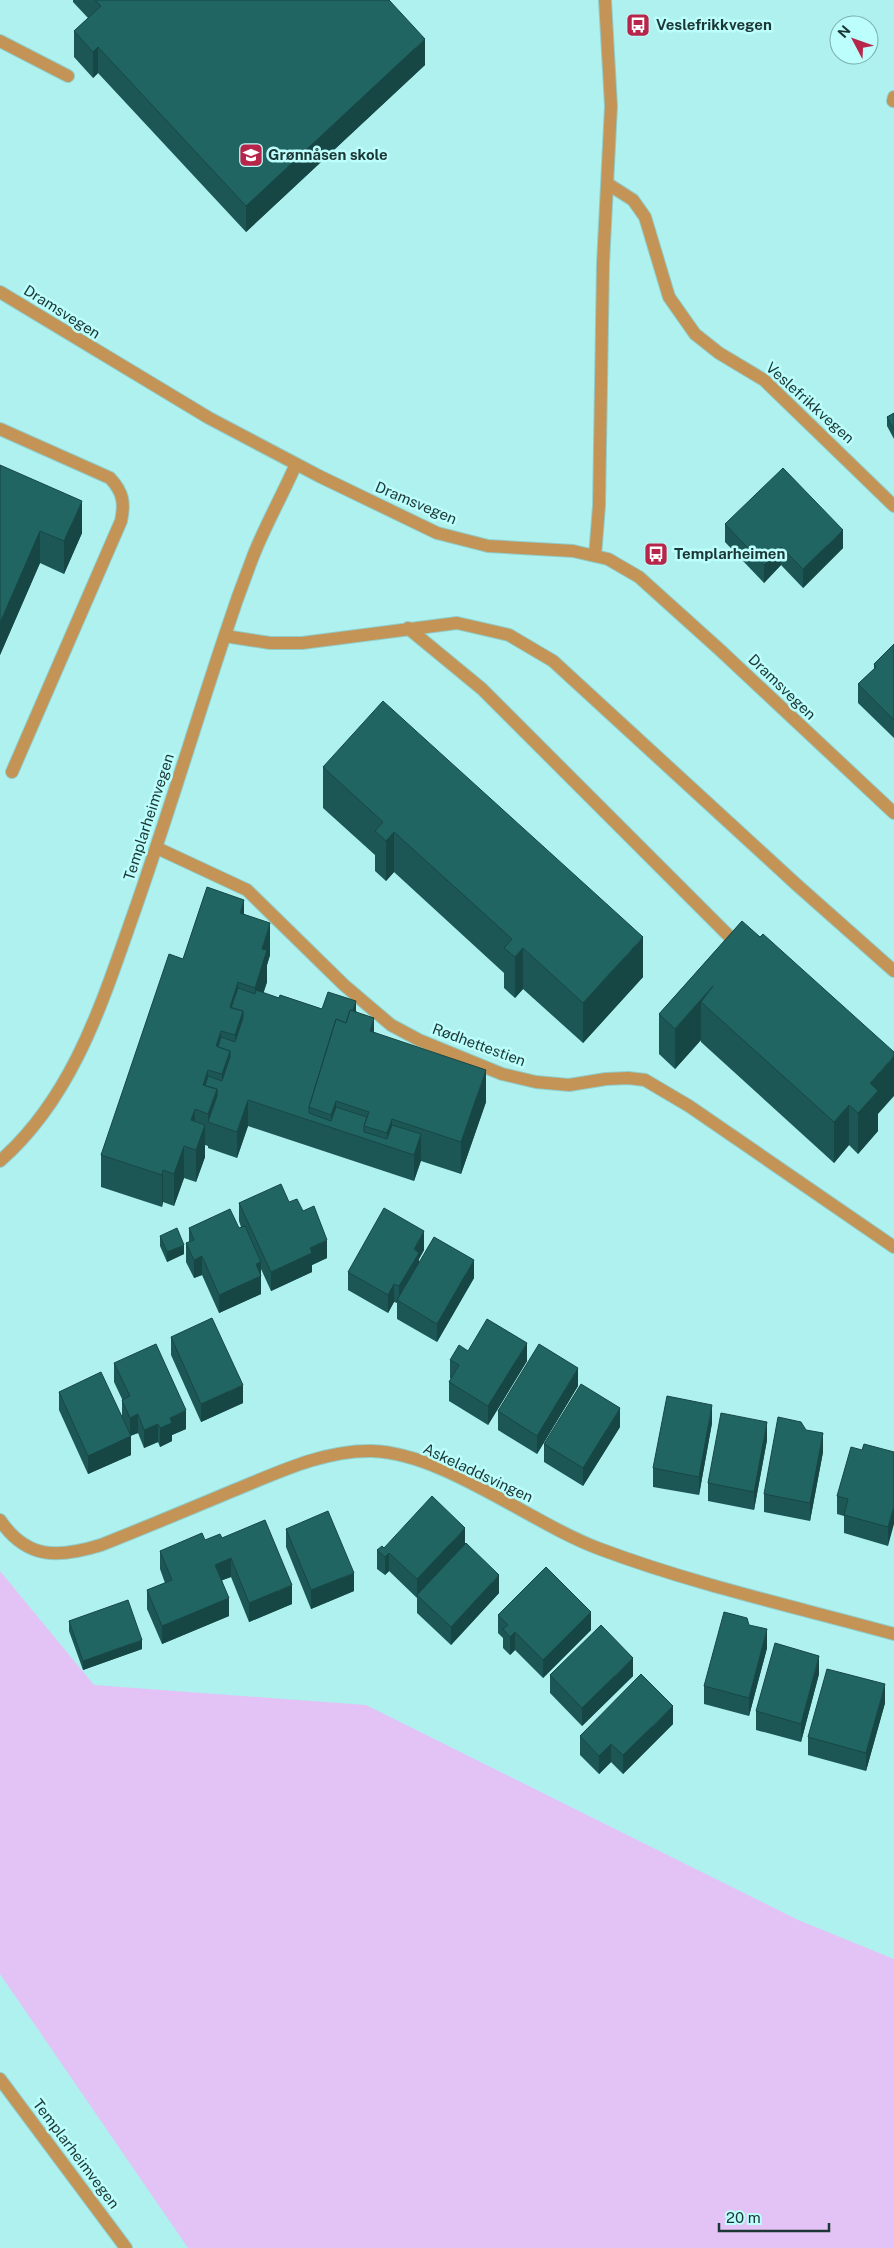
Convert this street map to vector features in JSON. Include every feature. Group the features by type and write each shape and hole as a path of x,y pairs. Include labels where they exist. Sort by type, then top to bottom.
{"street":[{"path":"596,556 599,506 603,264 611,106 605,0"},
{"path":"0,41 68,76"},
{"name":"Veslefrikkvegen","path":"608,184 632,200 645,218 669,296 695,334 719,353 764,380 894,506"},
{"name":"Dramsvegen","path":"0,292 209,418 383,509 437,533 488,546 573,551 608,559 639,577 715,645 894,813"},
{"path":"0,429 110,478 117,486 123,500 121,522 12,772"},
{"name":"Templarheimvegen","path":"0,1161 30,1134 76,1062 102,1002 157,848 225,636 254,554 296,464"},
{"path":"225,636 270,644 302,643 457,623 510,635 553,661 723,818 894,971"},
{"path":"408,628 482,689 749,956"},
{"name":"Rødhettestien","path":"157,848 247,890 327,966 344,985 391,1025 418,1040 502,1074 536,1082 569,1085 614,1078 645,1080 689,1106 894,1247"},
{"name":"Askeladdsvingen","path":"0,1520 16,1540 28,1548 46,1553 76,1553 317,1458 372,1451 392,1454 446,1472 563,1533 599,1549 706,1582 894,1634"},
{"name":"Templarheimvegen","path":"0,2079 126,2248"}],"shaded area":[{"path":"0,1571 94,1685 366,1705 798,1920 894,1959 894,2248 188,2248 0,1974"}],"building":[{"name":"Grønnåsen skole","path":"95,0 389,0 425,39 246,206 98,47 93,52 74,31 101,6"},
{"path":"894,413 894,430 887,417"},
{"path":"0,465 82,501 64,541 40,531 0,623"},
{"path":"783,468 843,530 803,569 781,547 764,565 725,524"},
{"path":"894,644 894,720 858,684 876,667 874,664"},
{"path":"383,701 643,937 583,1003 523,948 515,957 504,948 512,939 394,832 386,841 375,831 383,822 323,767"},
{"path":"207,887 244,900 240,913 270,923 262,949 267,950 255,988 238,982 230,1007 243,1011 235,1035 221,1031 216,1046 230,1051 222,1074 208,1070 203,1085 217,1089 208,1114 195,1109 191,1120 205,1125 196,1150 184,1146 174,1174 163,1170 162,1175 101,1155 169,954 183,959"},
{"path":"742,921 760,937 763,934 894,1052 894,1056 870,1083 878,1091 858,1113 849,1105 834,1122 701,1002 713,986 675,1029 659,1014"},
{"path":"238,988 255,994 256,990 279,998 280,995 322,1009 328,992 356,1001 353,1010 350,1010 346,1023 336,1019 309,1107 309,1113 331,1121 336,1107 367,1117 364,1132 387,1139 392,1125 421,1134 414,1155 248,1100 237,1132 208,1122 217,1096 217,1089 205,1086 208,1076 222,1081 230,1057 230,1051 218,1047 221,1037 235,1042 243,1018 243,1011 231,1008"},
{"path":"350,1010 374,1018 370,1031 486,1070 461,1142 392,1119 387,1133 364,1126 369,1112 336,1101 331,1115 309,1107 336,1019 346,1023"},
{"path":"281,1184 289,1202 297,1199 303,1211 314,1206 327,1240 310,1248 312,1253 271,1272 239,1203"},
{"path":"384,1208 424,1231 414,1249 419,1253 399,1286 394,1284 388,1295 348,1272"},
{"path":"230,1209 239,1228 245,1226 261,1262 256,1264 261,1276 219,1295 202,1256 194,1260 186,1243 194,1240 189,1228"},
{"path":"177,1228 184,1245 167,1252 160,1236"},
{"path":"434,1237 474,1260 437,1324 397,1300"},
{"path":"212,1318 243,1385 201,1404 171,1337"},
{"path":"487,1319 527,1343 488,1406 449,1382 459,1365 450,1360 459,1345 468,1351"},
{"path":"156,1344 186,1410 170,1418 172,1423 160,1428 158,1424 144,1430 138,1414 130,1418 122,1400 130,1396 114,1363"},
{"path":"539,1344 578,1368 537,1436 498,1411"},
{"path":"101,1372 131,1436 88,1456 59,1392"},
{"path":"581,1384 620,1408 583,1468 544,1444"},
{"path":"667,1396 712,1405 699,1477 653,1468"},
{"path":"721,1413 767,1422 754,1492 708,1483"},
{"path":"778,1417 801,1422 806,1430 823,1433 810,1503 764,1494"},
{"path":"864,1444 894,1452 894,1506 888,1527 844,1515 848,1499 837,1496 851,1447 862,1450"},
{"path":"432,1496 465,1528 417,1579 389,1553 385,1557 377,1550 382,1546 384,1548"},
{"path":"328,1511 354,1573 311,1590 286,1529"},
{"path":"265,1520 292,1585 249,1603 231,1558 215,1565 229,1598 162,1626 147,1590 172,1580 160,1551 202,1533 205,1540 220,1534 222,1538"},
{"path":"466,1543 499,1575 451,1627 417,1595"},
{"path":"546,1567 591,1612 543,1660 515,1632 510,1637 503,1629 508,1625 498,1615"},
{"path":"128,1600 142,1640 83,1661 69,1621"},
{"path":"724,1612 747,1618 749,1625 767,1629 749,1698 704,1686"},
{"path":"601,1625 633,1658 582,1708 550,1675"},
{"path":"775,1643 819,1656 801,1724 756,1711"},
{"path":"827,1669 885,1684 866,1753 808,1737"},
{"path":"641,1674 673,1706 623,1755 611,1744 599,1756 580,1736"}],"place":[{"name":"Veslefrikkvegen","path":"638,25"},
{"name":"Grønnåsen skole","path":"251,155"},
{"name":"Templarheimen","path":"656,554"}]}
